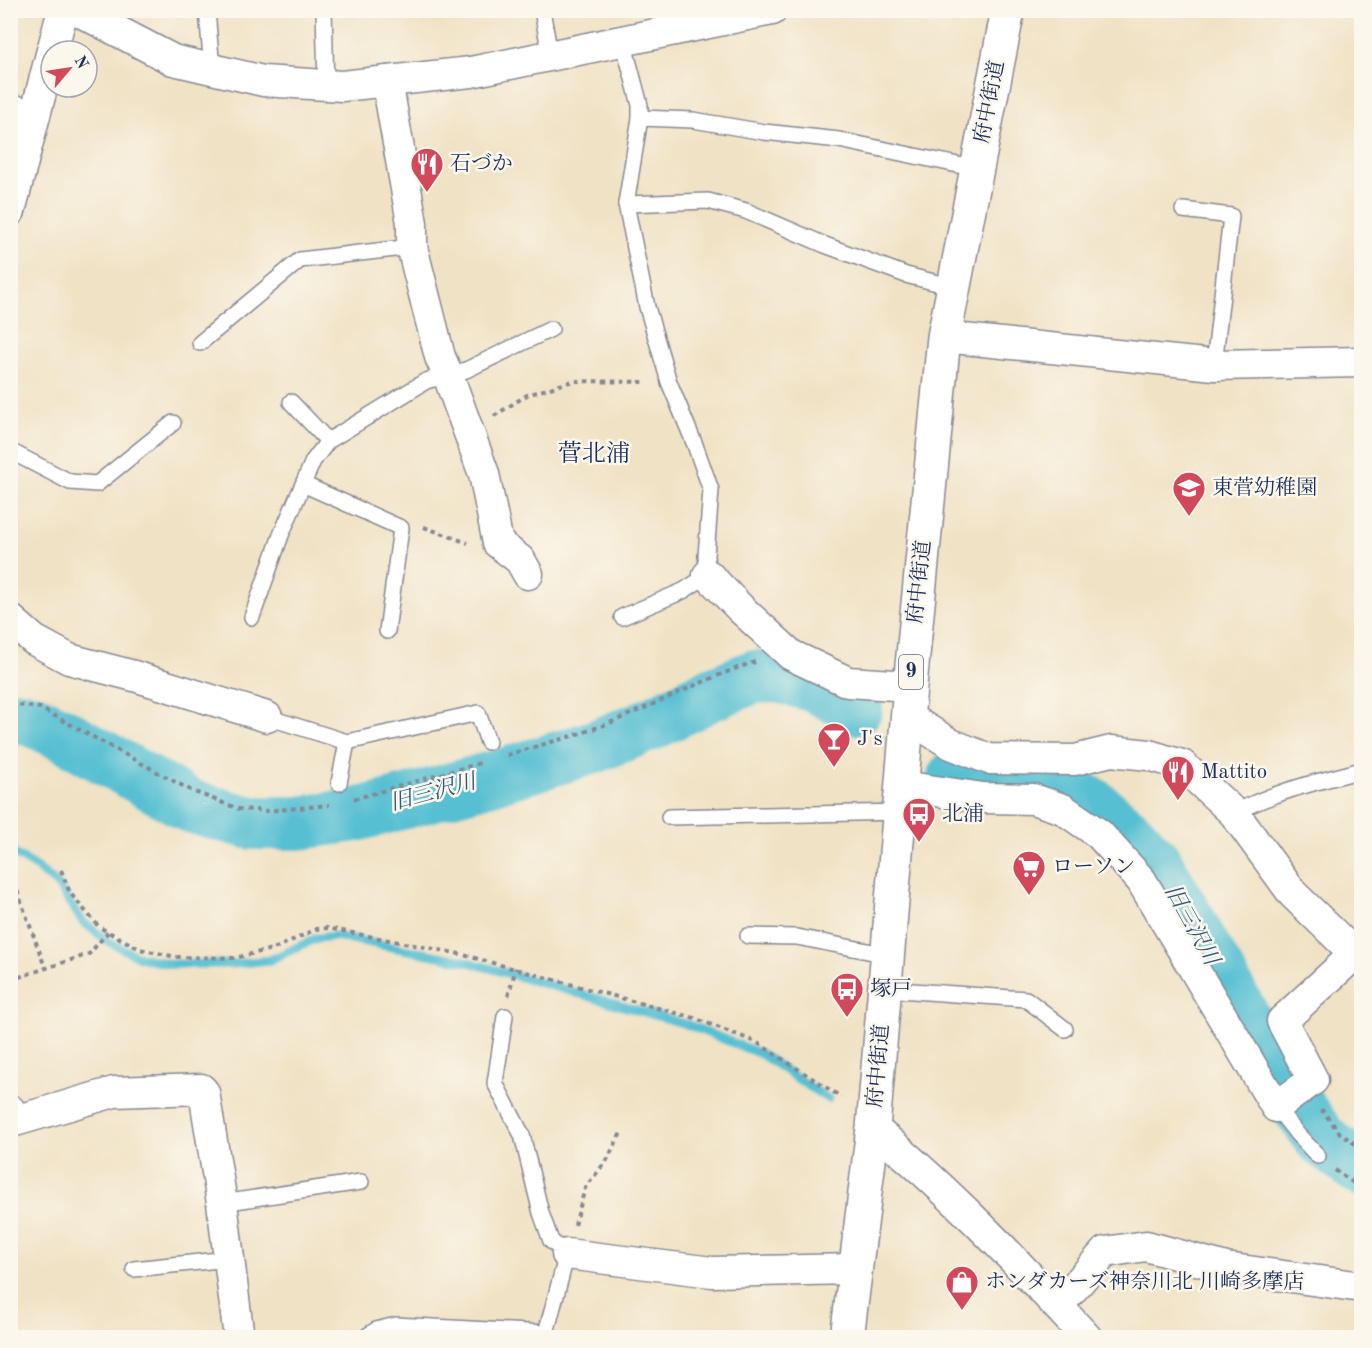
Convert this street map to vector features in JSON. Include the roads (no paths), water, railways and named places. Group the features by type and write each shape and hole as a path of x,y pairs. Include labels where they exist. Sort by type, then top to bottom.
{"main road":[{"name":"府中街道","path":"847,1338 873,1128 909,702 944,337 1008,10"}],"street":[{"path":"55,39 63,10"},
{"path":"77,10 173,60 263,81 342,87 471,72 772,10"},
{"path":"10,211 23,105 39,75"},
{"path":"387,81 411,223 412,248 440,357 484,474 498,543 520,560 528,574"},
{"path":"944,337 1214,365 1362,362"},
{"path":"708,575 791,655 848,682 909,702 951,744 989,759 1075,760 1111,751 1149,755 1182,765 1234,813 1293,894 1358,956 1282,1021 1313,1080 1276,1107 1141,880 1099,834 1063,809 1033,799 901,799"},
{"path":"10,619 34,640 69,658 267,717"},
{"path":"10,1110 15,1121 114,1092 201,1089 204,1092 222,1203 239,1338"},
{"path":"873,1128 917,1164 981,1224 1087,1338"},
{"path":"1058,1306 1105,1252 1146,1246 1226,1268 1362,1287"},
{"path":"567,1254 711,1272 856,1269"}],"lane":[{"path":"207,10 212,70"},
{"path":"324,10 326,85"},
{"path":"542,10 550,55"},
{"path":"622,617 683,591 708,575 706,556 711,490 669,382 647,307 626,204 640,118 640,105 623,41"},
{"path":"640,118 693,120 764,132 840,140 977,169"},
{"path":"626,204 708,201 747,210 825,246 906,275 953,287"},
{"path":"1183,210 1231,216 1214,365"},
{"path":"200,343 300,260 412,248"},
{"path":"252,617 281,536 305,485 313,461 328,441 426,381 466,370 551,329"},
{"path":"291,402 328,441"},
{"path":"10,451 70,482 97,484 174,423"},
{"path":"305,485 401,528 387,631"},
{"path":"267,717 347,742 478,713 488,742"},
{"path":"339,783 347,742"},
{"path":"1234,813 1286,789 1362,770"},
{"path":"669,817 901,799"},
{"path":"748,936 797,937 888,955"},
{"path":"885,989 1026,999 1065,1029"},
{"path":"364,1338 376,1330 396,1324 546,1333 567,1254 551,1241 541,1213 522,1135 495,1083 505,1016"},
{"path":"1276,1107 1318,1156"},
{"path":"222,1203 361,1182"},
{"path":"134,1269 228,1259"}],"waterway":[{"name":"旧三沢川","path":"10,716 33,720 66,736 192,807 251,823 299,823 356,815 594,747 651,724 709,695 753,677 778,676 815,686 856,708"},
{"name":"旧三沢川","path":"954,777 1048,782 1094,805 1128,833 1156,863 1280,1082 1322,1140 1362,1170"},
{"path":"10,851 36,867 57,884 83,922 109,942 139,957 170,964 233,964 270,960 317,938 336,936 464,961 686,1024 761,1054 828,1099"}],"place":[{"name":"石づか","path":"427,193"},
{"name":"東菅幼稚園","path":"1189,517"},
{"name":"J's","path":"834,768"},
{"name":"Mattito","path":"1178,801"},
{"name":"北浦","path":"919,843"},
{"name":"ローソン","path":"1029,896"},
{"name":"塚戸","path":"847,1018"},
{"name":"ホンダカーズ神奈川北 川崎多摩店","path":"962,1311"}],"district":[{"name":"菅北浦","path":"594,455"}]}
